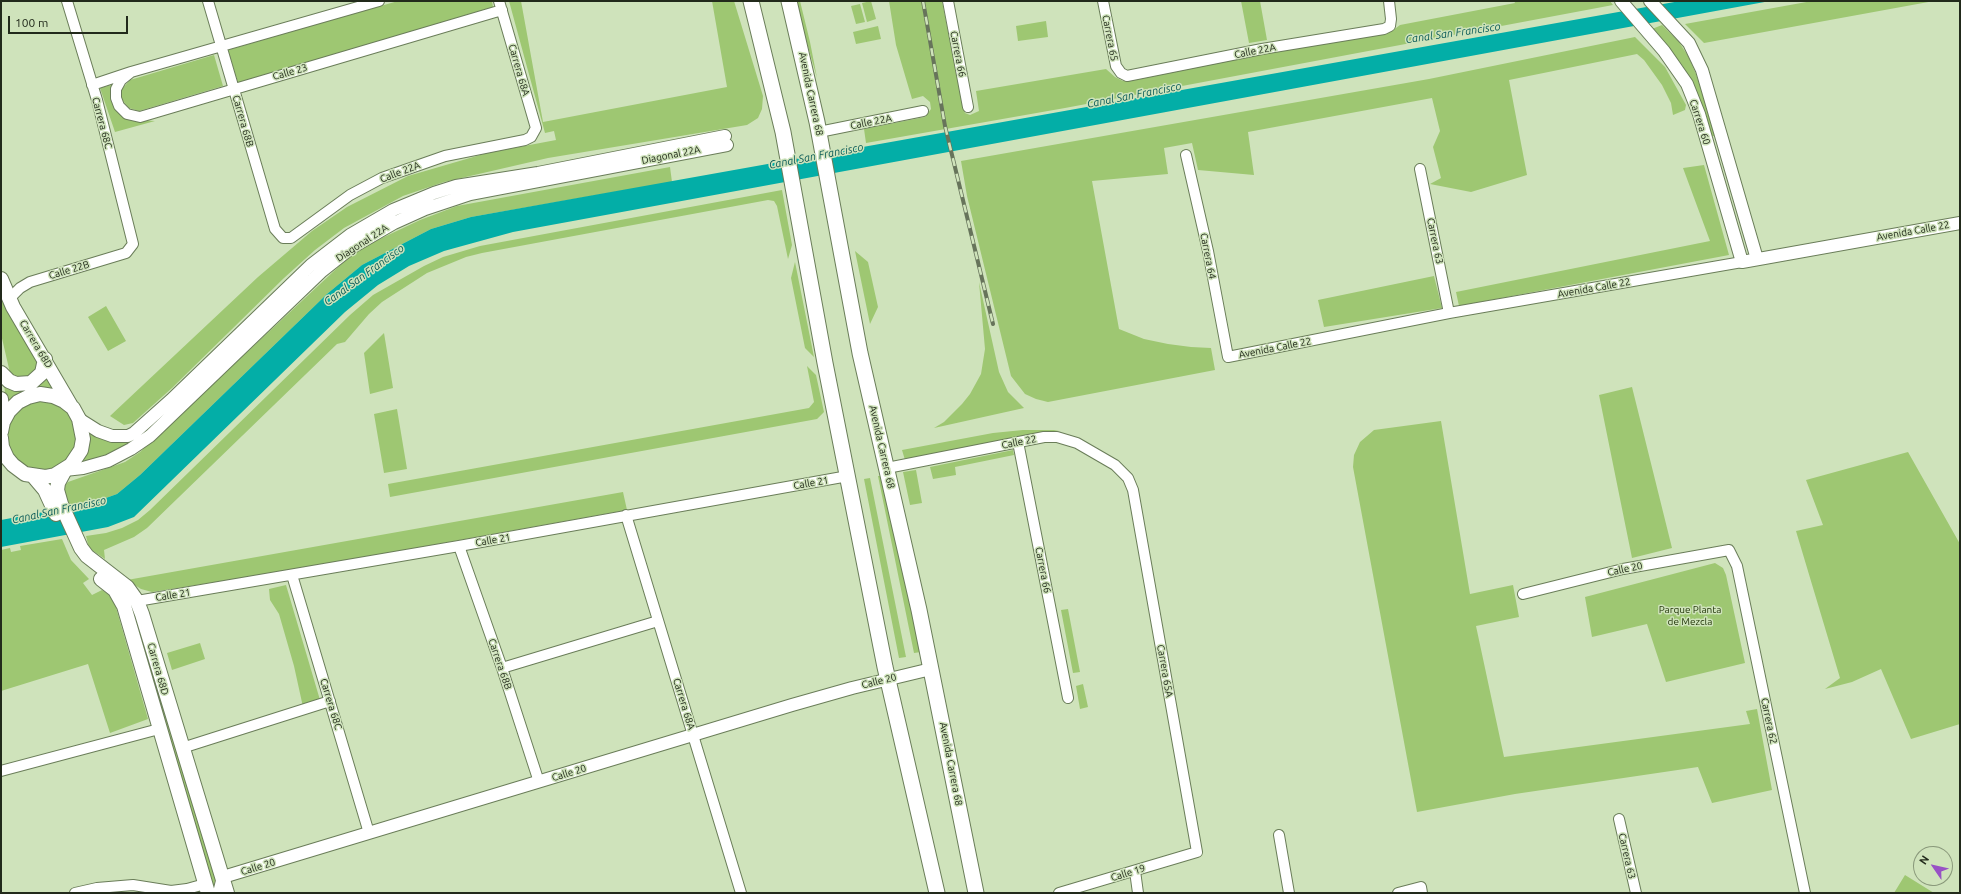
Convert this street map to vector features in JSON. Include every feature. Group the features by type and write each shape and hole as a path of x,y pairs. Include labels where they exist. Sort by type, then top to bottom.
{"main road":[{"path":"751,1 776,99 788,156 888,679 937,893"},
{"name":"Avenida Carrera 68","path":"789,1 819,132 860,353 931,669 976,893"},
{"name":"Carrera 68D","path":"1,279 9,298 76,413 82,429 83,439 80,450 76,459 65,470 57,487 57,505"},
{"path":"1,373 9,381 16,384 31,383 42,373 45,359"},
{"path":"2,427 9,411 18,402 28,397 40,394 52,396 64,401 76,413"},
{"path":"1,399 2,427"},
{"path":"1,438 2,447 7,458 13,465 25,474 45,477 55,475 65,470"},
{"name":"Carrera 68D","path":"34,476 57,505 80,561 115,590 124,606 206,888"},
{"name":"Carrera 68D","path":"72,540 87,556 127,587 137,601 227,893"}],"street":[{"name":"Carrera 68C","path":"67,1 92,85 133,241 132,247"},
{"name":"Carrera 68B","path":"208,1 275,229 283,238"},
{"path":"92,85 131,72 379,1"},
{"name":"Carrera 66","path":"948,1 968,107"},
{"name":"Carrera 65","path":"1102,1 1116,66 1121,73"},
{"name":"Calle 22A","path":"1121,73 1127,76 1390,26 1391,19 1388,1"},
{"name":"Carrera 60","path":"1621,1 1677,67 1687,84 1699,114 1742,262"},
{"name":"Carrera 60","path":"1650,1 1688,43 1700,65 1756,259"},
{"name":"Calle 23","path":"131,72 121,80 116,89 116,98 119,106 127,114 140,116 501,5"},
{"name":"Carrera 68A","path":"501,5 536,128 531,137"},
{"name":"Calle 22A","path":"819,132 923,111"},
{"name":"Calle 22A","path":"283,238 291,238 298,235 350,195 382,178 445,156 525,140 531,137"},
{"name":"Diagonal 22A","path":"65,470 83,468 108,462 150,436 322,271 351,248 394,223 425,209 470,194 726,140 456,186 434,193 393,210 350,235 311,265 171,400 134,433 128,436 112,436 98,431 76,413"},
{"path":"1709,148 1724,145"},
{"name":"Carrera 64","path":"1186,155 1208,251 1228,357"},
{"name":"Carrera 63","path":"1420,169 1450,313"},
{"name":"Avenida Calle 22","path":"1228,357 1450,313 1960,223"},
{"name":"Calle 22B","path":"9,298 20,288 30,282 126,253 132,247"},
{"name":"Calle 22","path":"887,468 1044,437 1057,437 1077,443 1116,465 1128,478 1133,490"},
{"name":"Carrera 66","path":"1018,442 1068,698"},
{"name":"Calle 21","path":"137,601 459,546 848,476"},
{"name":"Carrera 65A","path":"1133,490 1197,852"},
{"name":"Carrera 68A","path":"626,516 741,893"},
{"name":"Carrera 68B","path":"459,546 502,668 539,782"},
{"name":"Calle 20","path":"1523,594 1623,568 1729,550"},
{"name":"Carrera 62","path":"1729,550 1737,566 1805,893"},
{"name":"Carrera 68C","path":"292,575 370,833"},
{"path":"502,668 658,621"},
{"name":"Calle 20","path":"223,877 852,688 931,669"},
{"path":"182,748 330,701"},
{"path":"1,771 159,729"},
{"name":"Carrera 63","path":"1619,819 1636,893"},
{"path":"1279,835 1289,893"},
{"name":"Calle 19","path":"1059,893 1197,852"},
{"path":"1134,871 1138,893"},
{"path":"219,893 223,877"},
{"path":"75,893 97,888 132,886 171,891 206,888"},
{"path":"1398,893 1422,890"}],"green space":[{"path":"398,1 492,1 493,7 238,83 228,50"},
{"path":"509,1 521,1 543,122 727,87 712,1 734,1 763,96 762,109 758,118 747,125 548,158 444,182 403,196 344,228 315,250 284,278 172,388 133,423 124,425 110,416 258,277 312,231 347,207 408,176 487,153 556,140 554,131 545,133"},
{"path":"795,1 800,1 817,78"},
{"path":"871,1 876,19 867,22 862,3"},
{"path":"889,1 942,1 963,108 965,113 970,115 979,111 976,91 1106,69 1115,77 1123,81 1136,80 1282,50 1392,31 1400,25 1515,3 1514,1 1610,1 1613,5 1065,108 866,143 864,129 925,117 931,109 930,102 923,96 912,99 896,45"},
{"path":"1241,1 1260,1 1267,40 1249,43"},
{"path":"1812,1 1934,1 1704,43 1685,24"},
{"path":"860,4 865,22 856,24 851,6"},
{"path":"1046,21 1048,37 1018,41 1016,26"},
{"path":"1662,25 1679,42 1688,56 1696,74 1716,136 1710,136 1694,85 1682,65 1652,29"},
{"path":"878,26 881,39 856,44 853,32"},
{"path":"1635,37 1665,67 1686,105 1685,110 1673,115 1671,103 1662,85 1644,60 1637,54 1509,80 1527,175 1471,192 1430,184 1441,178 1433,147 1440,131 1432,98 1248,132 1254,175 1198,170 1192,143 1164,148 1168,174 1092,181 1119,329 1144,339 1168,344 1211,348 1215,370 1048,402 1025,394 1011,376 967,196 961,161 1429,79"},
{"path":"214,55 223,86 139,111 129,108 122,100 122,89 130,80"},
{"path":"115,84 111,94 138,120 155,121 115,132 100,88"},
{"path":"724,140 447,197 386,222 358,238 332,256 295,289 144,434 123,448 106,456 93,461 77,464 88,440 86,428 94,435 103,439 116,441 131,439 142,432 293,288 331,255 357,237 385,221 446,196"},
{"path":"1704,165 1729,255 1459,306 1456,292 1710,241 1683,168"},
{"path":"670,167 672,182 471,217 431,229 362,265 327,294 140,475 117,494 92,503 68,507 63,496 64,487 68,482 125,462 140,452 349,257 365,246 420,220 457,206"},
{"path":"782,190 792,245 788,259 777,206 774,201 768,200 482,253 466,257 427,273 382,302 369,314 345,342 337,344 147,528 134,537 104,550 105,559 89,548 86,536 106,533 122,528 138,520 350,315 373,295 424,266 443,257 480,246"},
{"path":"855,251 868,262 878,307 870,324"},
{"path":"795,262 814,357 805,348 791,278"},
{"path":"1434,276 1442,308 1324,327 1318,300"},
{"path":"979,282 999,372 1008,392 1024,408 934,428 944,422 962,404 970,394 981,374 985,349"},
{"path":"1,298 38,356 36,376 18,381 10,373 1,334"},
{"path":"106,306 126,341 108,351 88,317"},
{"path":"384,333 393,388 370,394 364,353"},
{"path":"807,366 816,375 824,412 817,419 390,497 388,484 809,408 814,402"},
{"path":"44,375 61,392 6,407 4,381"},
{"path":"1632,387 1672,548 1632,558 1599,395"},
{"path":"35,401 49,401 62,407 71,416 75,422 77,436 75,450 67,461 56,469 49,471 35,471 28,469 17,461 9,450 7,443 7,429 9,422 17,411 28,403"},
{"path":"397,409 407,469 384,473 374,414"},
{"path":"1441,421 1470,594 1513,585 1519,617 1476,626 1504,757 1750,724 1746,711 1757,709 1772,790 1712,803 1698,767 1515,794 1417,812 1353,467 1354,455 1360,442 1374,430"},
{"path":"1023,430 1059,430 905,460 902,450 993,433"},
{"path":"1013,450 1014,455 955,467 956,475 933,479 930,467"},
{"path":"1908,452 1960,544 1960,724 1911,739 1881,669 1852,682 1825,689 1840,678 1796,531 1823,525 1806,480"},
{"path":"916,470 922,503 910,505 903,472"},
{"path":"878,476 880,476 921,652 914,653"},
{"path":"870,478 906,657 899,658 864,479"},
{"path":"623,492 627,510 304,568 152,592 141,589 127,580"},
{"path":"62,539 71,560 89,579 83,583 92,595 102,590 108,594 115,604 148,719 110,733 88,664 1,691 1,550 10,548 11,552 21,550 20,546"},
{"name":"Parque Planta de Mezcla","path":"1715,563 1723,568 1726,575 1745,663 1666,682 1647,624 1592,637 1585,597"},
{"path":"286,585 320,700 303,707 294,666 279,614 270,600 269,589"},
{"path":"130,596 216,874 213,893 127,599"},
{"path":"1068,609 1080,672 1073,673 1061,610"},
{"path":"200,643 205,659 172,670 167,653"},
{"path":"1083,684 1088,707 1080,709 1076,686"},
{"path":"1905,875 1913,880 1913,886 1923,886 1934,893 1894,893"}],"water":[{"name":"Canal San Francisco","path":"1680,1 1770,1 513,232 444,251 409,266 378,285 345,312 134,517 108,527 1,547 1,520 92,503 117,494 140,475 327,294 362,265 431,229 471,217"}],"railway":[{"path":"923,1 945,126 993,324"}]}
